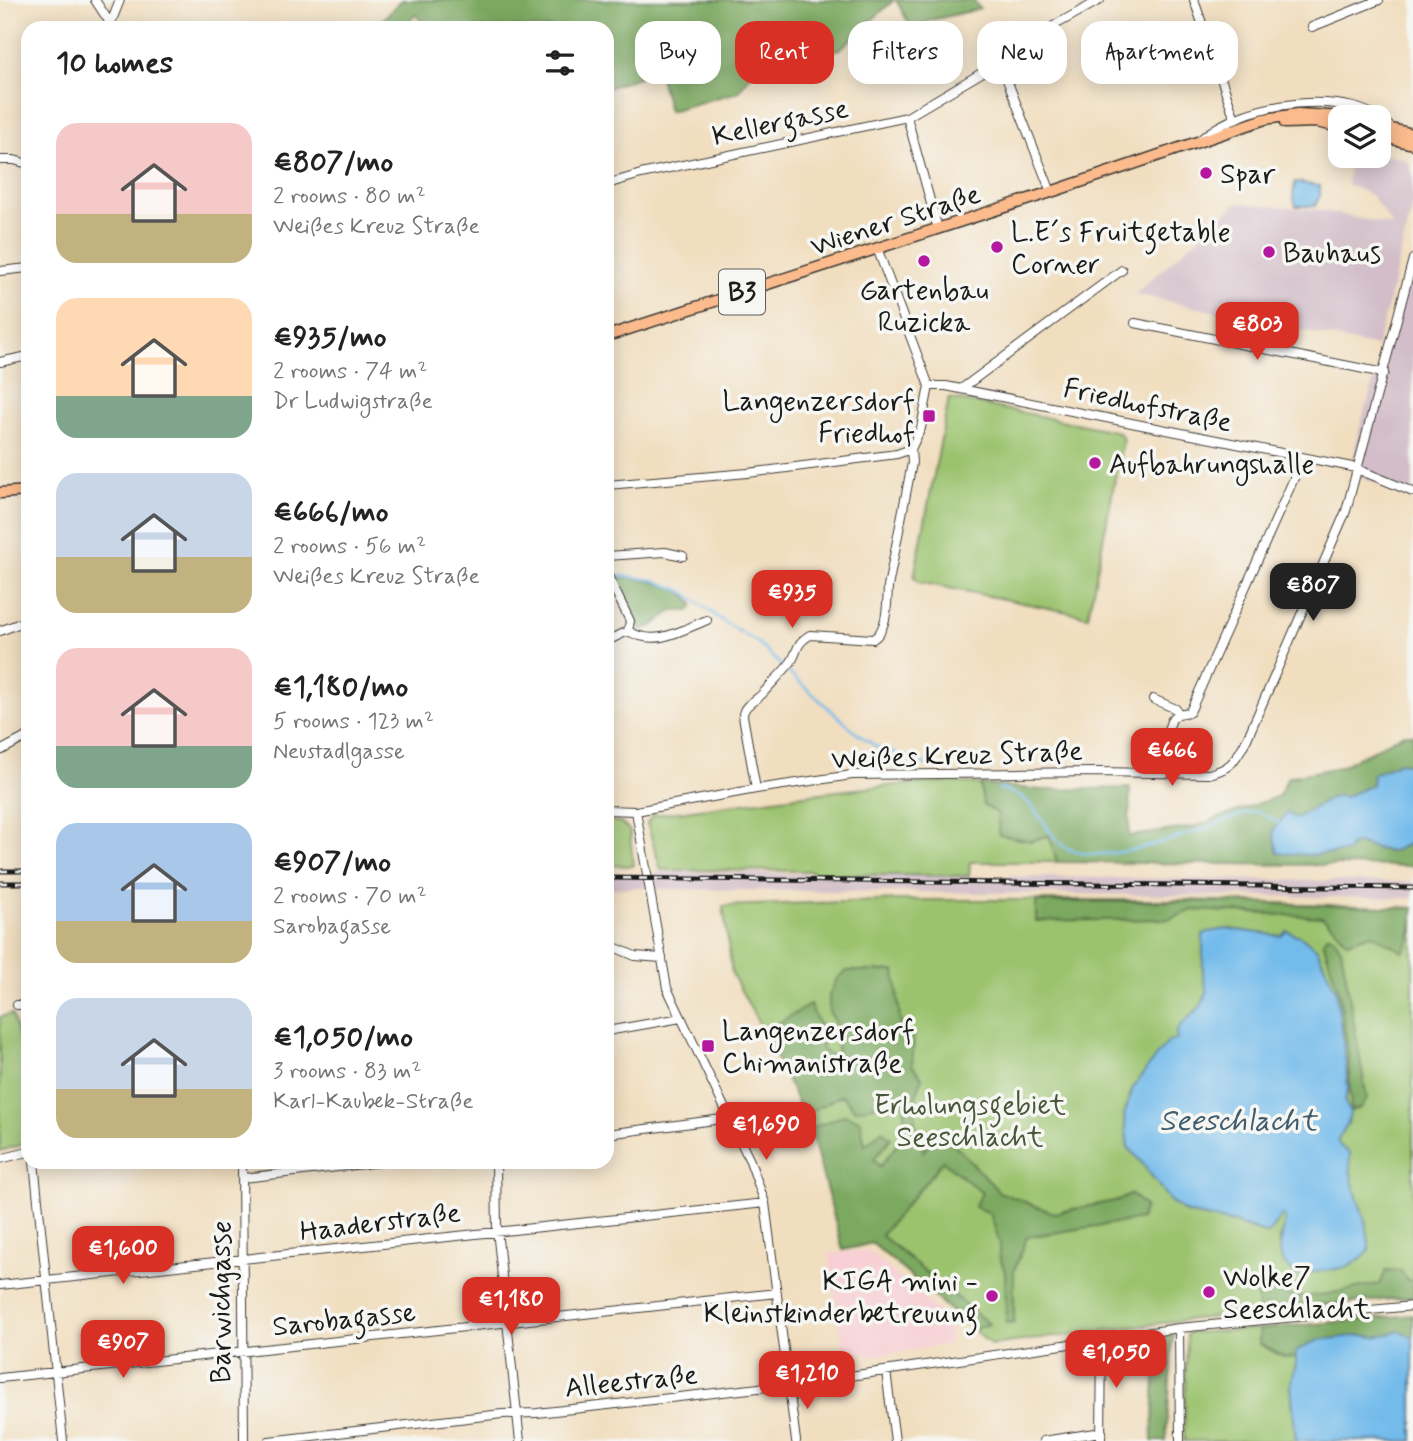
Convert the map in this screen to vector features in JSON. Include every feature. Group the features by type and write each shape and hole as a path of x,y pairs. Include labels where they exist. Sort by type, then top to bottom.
{"main road":[{"name":"Wiener Straße","path":"614,334 1276,117 1310,114 1328,116"},
{"name":"Wiener Straße","path":"1197,143 1281,123 1303,122 1328,125"},
{"name":"Wiener Straße","path":"1392,129 1413,134"},
{"path":"1391,139 1413,144"},
{"path":"0,494 21,492"}],"street":[{"path":"95,0 108,21"},
{"path":"112,21 120,0"},
{"name":"Kellergasse","path":"1062,21 1100,0"},
{"path":"1194,0 1235,119"},
{"path":"1311,27 1379,0"},
{"name":"Kellergasse","path":"614,182 907,117 977,76"},
{"path":"1009,84 1051,192"},
{"name":"Wiener Straße","path":"1197,143 1216,127 1235,119 1275,107 1333,102 1378,115 1392,129"},
{"path":"907,117 938,229"},
{"path":"1397,141 1413,150"},
{"path":"0,160 21,162"},
{"path":"755,789 743,710 758,700 794,658 798,645 810,635 873,639 881,632 888,602 888,587 912,463 911,449 919,435 929,386 877,248"},
{"name":"Weißes Kreuz Straße","path":"614,810 636,811 755,789 852,775 1209,774 1224,771 1234,763 1247,739 1346,511 1413,259"},
{"path":"0,271 21,269"},
{"path":"961,389 1122,270"},
{"path":"1135,323 1384,373"},
{"path":"0,362 21,358"},
{"name":"Friedhofstraße","path":"929,386 961,389 1358,469 1413,492"},
{"path":"614,484 781,470 897,454 911,449"},
{"path":"1151,773 1172,719 1178,714 1190,712 1303,458"},
{"path":"614,556 664,552 683,556"},
{"path":"614,588 630,621 628,631"},
{"path":"628,631 642,638 654,639 707,620"},
{"path":"0,631 21,623"},
{"path":"804,626 810,635"},
{"path":"614,638 628,631"},
{"path":"1153,699 1176,709 1178,714"},
{"path":"0,751 21,740"},
{"path":"636,811 667,988 730,1118 765,1203 796,1441"},
{"path":"614,947 635,956 662,958"},
{"path":"614,1030 681,1018"},
{"path":"614,1133 730,1118"},
{"path":"0,1159 21,1154"},
{"path":"35,1169 63,1441"},
{"name":"Barwichgasse","path":"243,1169 244,1441"},
{"path":"243,1178 321,1169"},
{"path":"496,1169 497,1230 520,1441"},
{"name":"Haaderstraße","path":"0,1284 765,1203"},
{"name":"Sarobagasse","path":"0,1378 777,1293"},
{"name":"Alleestraße","path":"269,1441 789,1385 1179,1328 1413,1306"},
{"path":"1179,1328 1180,1441"},
{"path":"1043,1441 1101,1436 1102,1338"},
{"path":"886,1371 895,1441"}],"shaded area":[{"path":"1391,156 1407,161 1413,174 1413,205 1377,347 1135,294 1237,203 1320,210 1393,226 1371,195 1347,184 1349,168 1391,168"},
{"path":"1413,254 1413,498 1351,473 1358,433"},
{"path":"665,872 1413,882 1413,898 614,889 614,873 642,875"},
{"path":"868,1250 950,1321 949,1344 844,1358 829,1254"}],"green space":[{"path":"401,0 894,0 871,21 848,21 848,42 839,50 834,50 834,21 735,21 735,84 744,84 738,92 669,111 662,84 721,84 721,21 635,21 635,78 614,86 614,21 420,21 416,14 410,21 382,21"},
{"path":"896,0 973,0 980,9 929,21 908,21"},
{"path":"949,398 1119,432 1123,439 1088,616 919,582 914,577"},
{"path":"627,577 673,588 693,605 689,611 672,611 652,626 641,630 616,578"},
{"path":"1404,734 1413,734 1413,765 1400,762 1374,774 1372,785 1345,797 1335,796 1296,818 1278,852 1332,854 1357,843 1390,852 1413,842 1413,866 1057,862 1049,835 1031,841 999,835 997,813 983,805 980,784 1042,790 1130,788 1129,836 1194,827 1279,796 1288,777 1340,767"},
{"path":"948,782 980,784 983,805 997,812 1031,841 1049,835 1057,862 970,862 969,876 661,870 647,823 653,815 837,791"},
{"path":"614,822 621,823 630,831 633,866 614,865"},
{"name":"Erholungsgebiet Seeschlacht","path":"907,900 1188,900 1413,908 1413,1297 1255,1312 991,1345 872,1243 843,1250 817,1140 732,974 723,906","holes":["1228,929 1281,936 1336,991 1348,1089 1345,1102 1349,1113 1348,1124 1337,1140 1340,1147 1350,1154 1352,1179 1369,1239 1369,1252 1348,1267 1279,1242 1286,1219 1282,1214 1268,1234 1235,1223 1186,1213 1170,1201 1128,1147 1124,1115 1133,1088 1177,1039 1180,1026 1201,1006 1207,990 1203,974 1203,951"]},
{"path":"1193,901 1413,908 1411,936 1403,952 1372,934 1347,942 1322,917 1193,910 1169,919 1036,921 1036,902"},
{"path":"1328,934 1341,948 1367,1099 1361,1108 1351,1111 1348,1055 1339,992 1323,941"},
{"path":"846,971 895,971 901,1027 914,1036 912,1065 922,1077 915,1101 915,1126 924,1133 923,1151 943,1132 999,1192 1054,1213 1120,1200 1131,1194 1145,1206 1141,1219 1027,1237 1014,1271 1014,1322 1006,1323 1005,1272 990,1213 974,1207 982,1193 943,1161 881,1235 989,1324 973,1330 872,1243 843,1250 810,1129 844,1115 860,1120 865,1145 882,1130 891,1138 874,1159 880,1167 901,1136 904,1099 855,1110 842,1095 804,1115 763,1032 810,1005 821,1029 822,1050 838,1059 835,1021 829,1012 829,996 836,980"},
{"path":"12,1014 21,1046 21,1145 0,1151 0,1017"},
{"path":"1386,1270 1401,1271 1407,1280 1413,1280 1413,1297 1258,1311 1256,1285 1288,1295 1314,1296 1380,1284"},
{"path":"1413,1315 1413,1338 1401,1331 1375,1337 1362,1335 1296,1351 1296,1357 1286,1358 1259,1344 1260,1329"},
{"path":"1260,1329 1259,1344 1286,1358 1296,1357 1291,1385 1296,1441 1184,1441 1187,1333"},
{"path":"1173,1334 1166,1441 1152,1441 1157,1336"}],"water":[{"path":"1295,182 1320,186 1320,196 1315,206 1296,206 1293,195"},
{"path":"1400,762 1413,765 1413,842 1390,852 1357,843 1349,846 1348,852 1308,855 1278,853 1273,831 1287,813 1296,818 1335,796 1345,797 1372,785 1373,774"},
{"name":"Seeschlacht","path":"1228,929 1281,936 1287,931 1302,937 1317,949 1336,991 1348,1089 1345,1102 1350,1112 1348,1124 1337,1140 1341,1147 1350,1153 1352,1179 1369,1239 1369,1252 1348,1267 1296,1275 1283,1262 1281,1256 1285,1219 1282,1215 1268,1234 1235,1223 1187,1213 1170,1201 1128,1147 1124,1115 1133,1088 1169,1041 1177,1039 1176,1033 1180,1026 1201,1006 1207,991 1203,974 1203,935"},
{"path":"1401,1331 1413,1338 1413,1441 1296,1441 1291,1385 1296,1351 1319,1340 1362,1335 1375,1337"}],"waterway":[{"path":"619,575 654,580 684,592 758,643 783,667"},
{"path":"788,672 859,735 877,747 930,766"},
{"path":"998,788 1023,798 1034,808 1061,844 1078,852 1125,852 1179,837 1247,813 1258,812 1279,823"}],"railway":[{"path":"0,871 21,871"},
{"path":"614,878 1413,888"},
{"path":"0,883 21,883"}],"place":[{"name":"Spar","path":"1206,173"},
{"name":"L.E´s Fruitgetable Corner","path":"997,247"},
{"name":"Bauhaus","path":"1269,252"},
{"name":"Gartenbau Ruzicka","path":"924,261"},
{"name":"Langenzersdorf Friedhof","path":"929,416"},
{"name":"Aufbahrungshalle","path":"1095,463"},
{"name":"Langenzersdorf Chimanistraße","path":"708,1046"},
{"name":"Wolke7 Seeschlacht","path":"1209,1292"},
{"name":"KIGA mini - Kleinstkinderbetreuung","path":"992,1296"}]}
